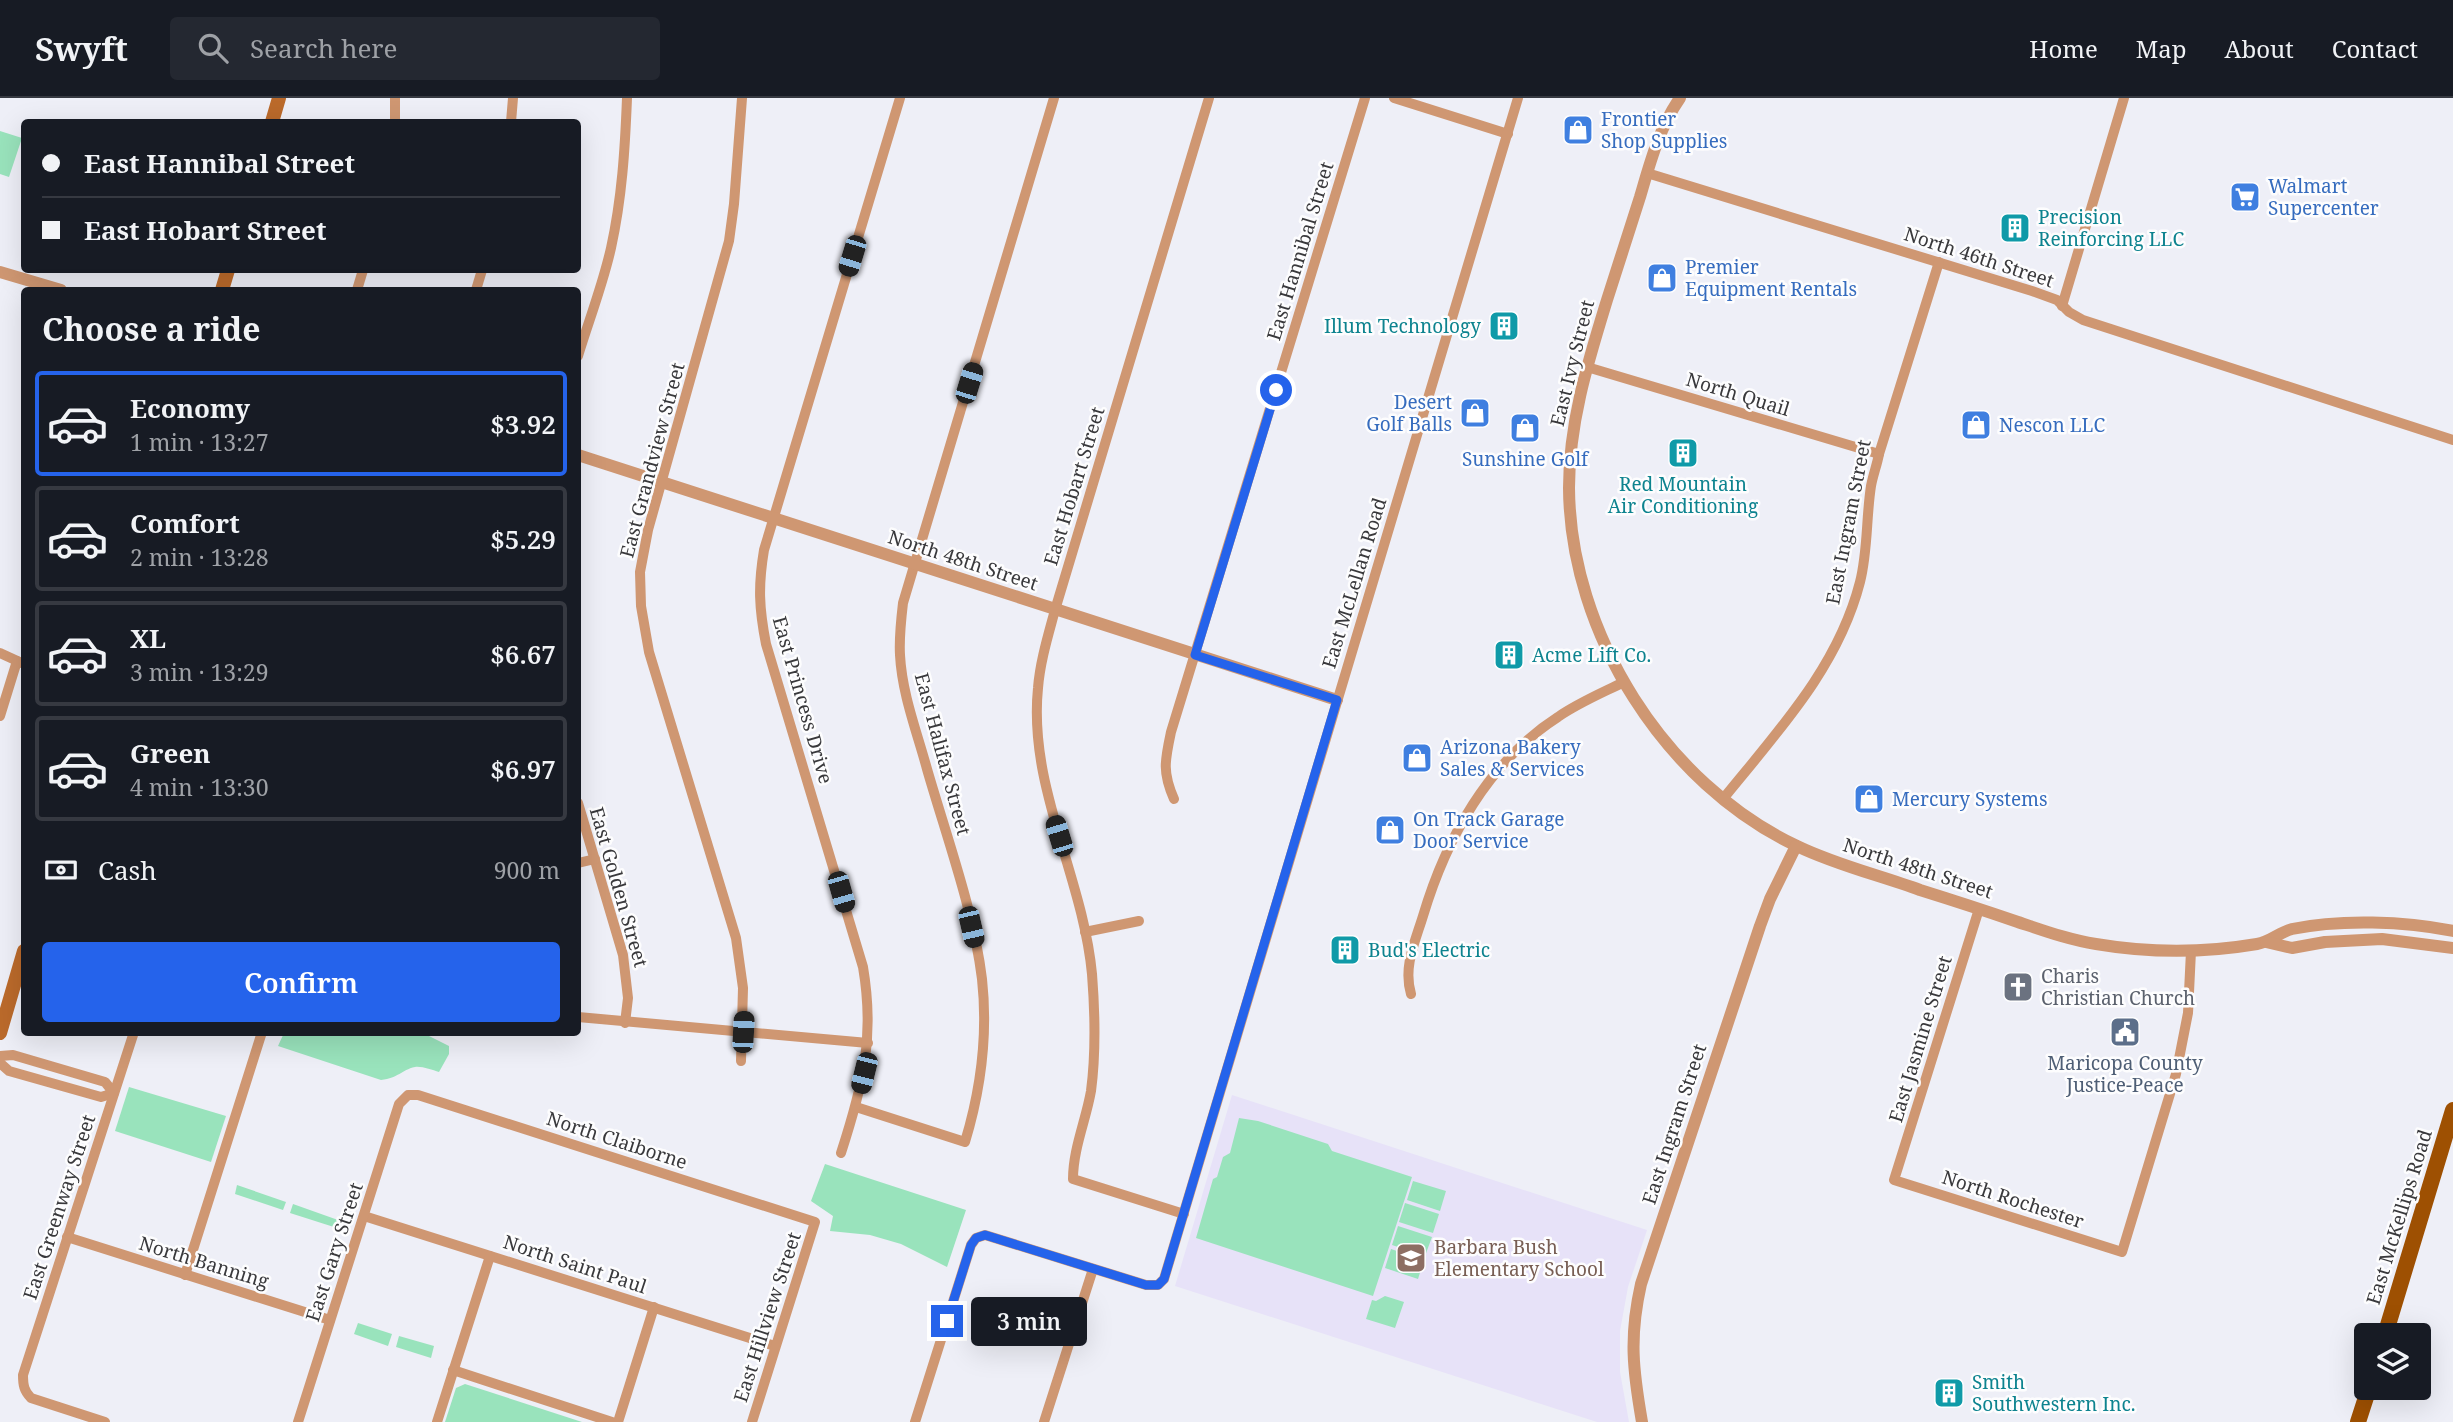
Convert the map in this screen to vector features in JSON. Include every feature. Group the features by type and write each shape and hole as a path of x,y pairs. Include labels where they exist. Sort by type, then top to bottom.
{"main road":[{"path":"273,119 279,98"},
{"path":"0,1033 21,961"},
{"name":"East McKellips Road","path":"2389,1323 2453,1110"},
{"path":"2358,1422 2365,1400"}],"street":[{"path":"395,98 395,119"},
{"path":"510,119 513,98"},
{"path":"581,346 610,251 618,210 623,176 627,98"},
{"name":"East Grandview Street","path":"741,1061 743,988 736,938 645,635 640,572 660,481 730,241 742,98"},
{"name":"East Princess Drive","path":"841,1153 856,1107 868,1043 869,1015 863,967 764,631 759,604 760,577 773,519 900,98"},
{"name":"East Halifax Street","path":"856,1107 965,1142 972,1118 983,1061 982,979 971,927 911,710 900,657 903,603 1054,98"},
{"name":"East Hobart Street","path":"1184,1214 1073,1179 1073,1164 1091,1092 1094,1056 1092,973 1079,900 1052,815 1040,754 1038,690 1043,654 1055,611 1209,98"},
{"name":"East Hannibal Street","path":"1174,799 1165,779 1165,761 1365,98"},
{"path":"1394,98 1508,134"},
{"name":"East McLellan Road","path":"1093,1269 1146,1285 1158,1285 1164,1279 1518,98"},
{"name":"East Ivy Street","path":"1624,682 1599,632 1581,579 1570,514 1569,487 1574,421 1587,367 1647,173 1660,135 1680,98"},
{"path":"2062,306 2124,98"},
{"name":"North 46th Street","path":"1647,173 2032,291 2057,300 2083,320 2453,440"},
{"name":"East Ingram Street","path":"1723,799 1806,695 1827,665 1845,628 1860,582 1871,485 1939,262"},
{"path":"0,272 51,287"},
{"name":"North Quail","path":"1587,367 1879,454"},
{"name":"North 48th Street","path":"581,456 1337,700"},
{"path":"0,653 21,663 0,716"},
{"path":"1411,994 1406,980 1408,965 1433,884 1446,850 1471,807 1531,736 1559,716 1624,682"},
{"name":"North 48th Street","path":"1624,682 1659,736 1693,773 1761,826 1796,846 1845,865 2057,935 2133,949 2191,951 2266,942 2292,948 2346,940 2382,939 2453,948"},
{"name":"East Golden Street","path":"581,813 623,955 628,998 625,1023"},
{"name":"East Ingram Street","path":"1642,1422 1634,1378 1632,1346 1634,1314 1641,1284 1760,926 1796,846"},
{"path":"581,862 595,859"},
{"name":"East Jasmine Street","path":"1894,1180 1979,909"},
{"path":"1085,932 1139,921"},
{"name":"North 48th Street","path":"2266,942 2288,930 2343,924 2399,924 2453,931"},
{"name":"North Rochester","path":"1894,1180 2122,1252 2178,1064 2188,1013 2191,951"},
{"path":"581,1017 868,1043"},
{"name":"East Greenway Street","path":"105,1422 31,1398 25,1393 23,1375 133,1036"},
{"path":"185,1275 261,1036"},
{"path":"0,1056 13,1055 105,1082 114,1093 101,1097 9,1071 0,1063"},
{"name":"East Gary Street","path":"298,1422 399,1104 407,1095"},
{"name":"North Claiborne","path":"407,1095 418,1095 815,1222"},
{"name":"North Saint Paul","path":"364,1216 775,1346"},
{"name":"East Hillview Street","path":"752,1422 815,1222"},
{"path":"915,1422 971,1245 976,1238 985,1235 1093,1269 1044,1422"},
{"name":"North Banning","path":"67,1237 330,1320"},
{"path":"437,1422 490,1256"},
{"path":"618,1422 654,1307"},
{"path":"453,1370 612,1422"}],"shaded area":[{"name":"Barbara Bush Elementary School","path":"1232,1095 1647,1230 1628,1287 1620,1331 1620,1372 1629,1422 1597,1422 1175,1286"}],"green space":[{"path":"0,131 21,138 21,141 9,177 0,174"},
{"path":"283,1036 429,1036 449,1046 449,1054 439,1072 415,1067 381,1080 278,1046"},
{"path":"129,1087 226,1116 211,1162 115,1131"},
{"path":"1239,1118 1258,1121 1328,1144 1332,1151 1412,1177 1373,1296 1196,1238 1213,1179 1217,1177 1223,1157 1230,1153"},
{"path":"825,1164 966,1210 947,1267 901,1244 870,1235 830,1231 833,1216 811,1201"},
{"path":"1413,1181 1446,1191 1440,1211 1407,1200"},
{"path":"237,1185 286,1202 283,1210 235,1194"},
{"path":"1405,1203 1439,1214 1433,1233 1399,1222"},
{"path":"293,1204 338,1220 337,1228 290,1213"},
{"path":"1398,1226 1432,1237 1425,1256 1392,1245"},
{"path":"1391,1249 1424,1260 1418,1279 1385,1268"},
{"path":"1385,1296 1404,1302 1395,1328 1366,1319 1372,1300 1376,1301"},
{"path":"358,1323 392,1334 388,1346 354,1334"},
{"path":"399,1336 434,1346 431,1358 396,1347"},
{"path":"465,1384 582,1422 445,1422 456,1388"}],"place":[{"name":"Frontier Shop Supplies","path":"1578,130"},
{"name":"Walmart Supercenter","path":"2245,197"},
{"name":"Precision Reinforcing LLC","path":"2015,228"},
{"name":"Premier Equipment Rentals","path":"1662,278"},
{"name":"Illum Technology","path":"1504,326"},
{"name":"Desert Golf Balls","path":"1475,413"},
{"name":"Nescon LLC","path":"1976,425"},
{"name":"Sunshine Golf","path":"1525,428"},
{"name":"Red Mountain Air Conditioning","path":"1683,453"},
{"name":"Acme Lift Co.","path":"1509,655"},
{"name":"Arizona Bakery Sales & Services","path":"1417,758"},
{"name":"Mercury Systems","path":"1869,799"},
{"name":"On Track Garage Door Service","path":"1390,830"},
{"name":"Bud's Electric","path":"1345,950"},
{"name":"Charis Christian Church","path":"2018,987"},
{"name":"Maricopa County Justice-Peace","path":"2125,1032"},
{"name":"Barbara Bush Elementary School","path":"1411,1258"},
{"name":"Smith Southwestern Inc.","path":"1949,1393"}],"route":[{"path":"947,1321 971,1245 976,1238 985,1235 1146,1285 1158,1285 1164,1279 1337,700 1195,655 1276,390"}]}
